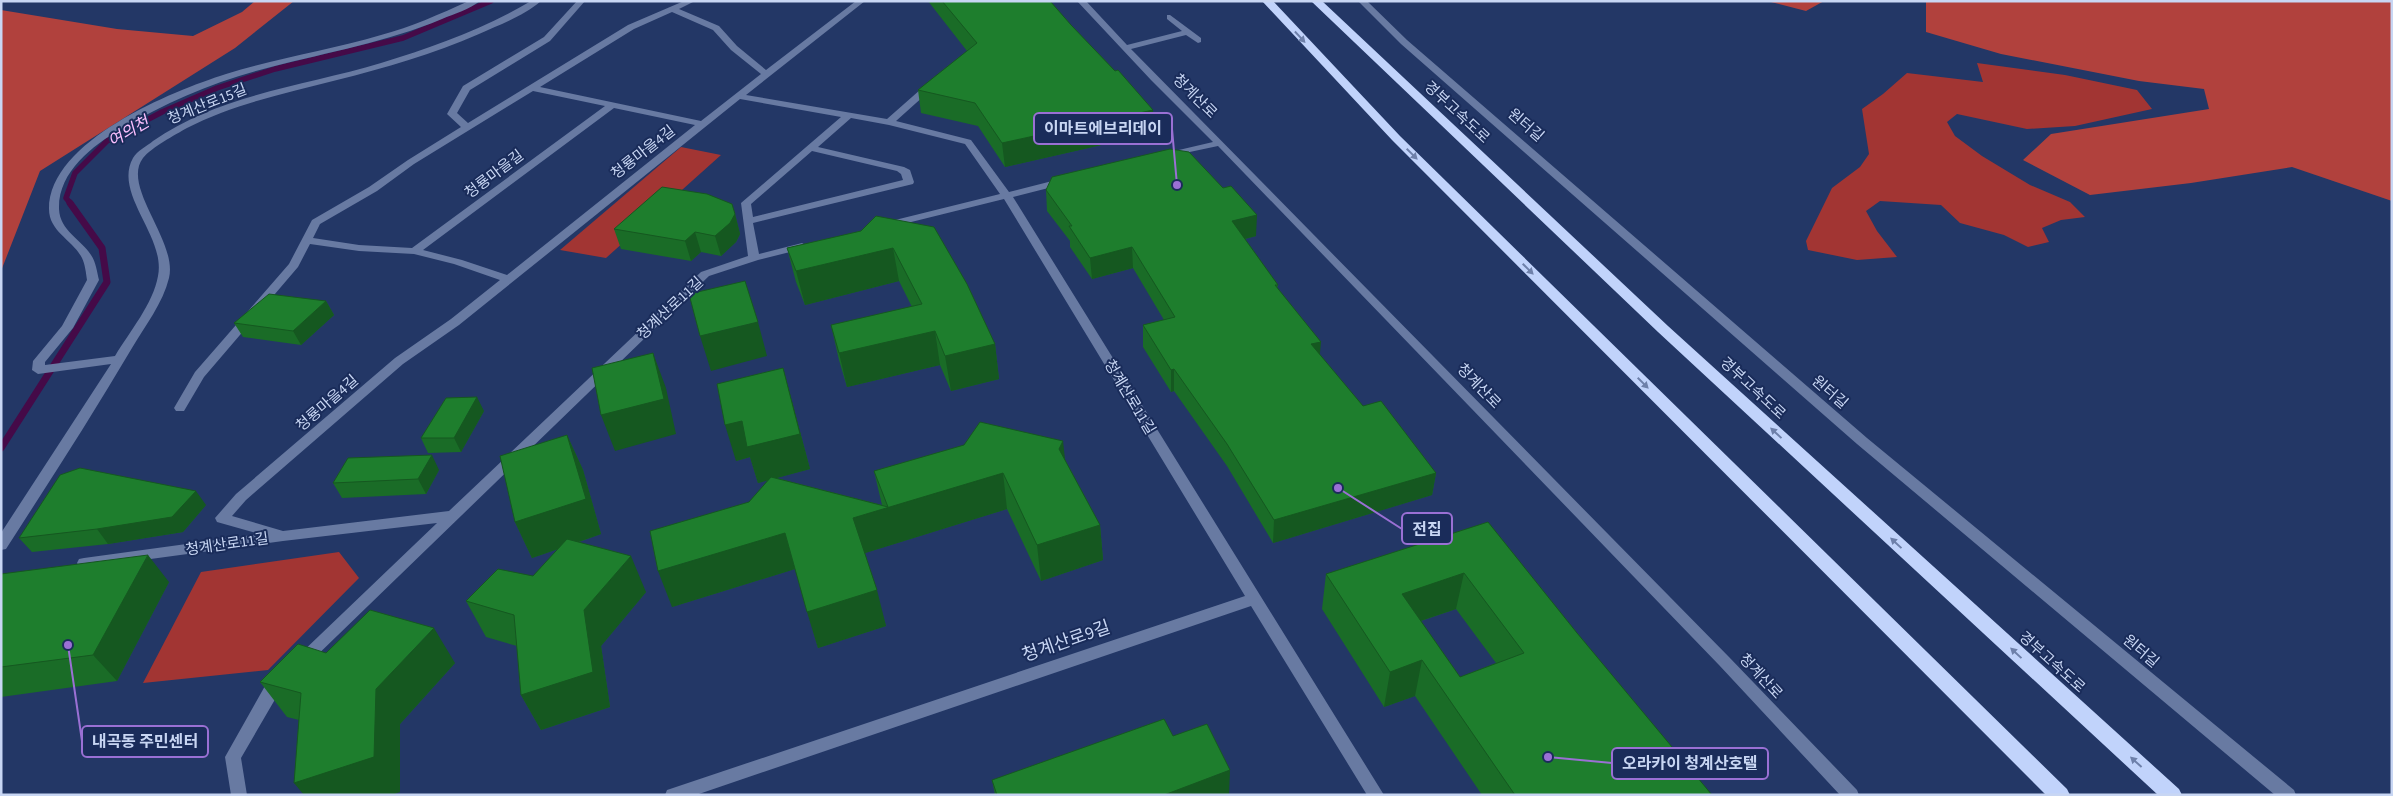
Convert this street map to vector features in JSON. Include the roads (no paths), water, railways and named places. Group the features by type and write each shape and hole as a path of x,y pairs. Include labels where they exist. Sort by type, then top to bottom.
{"highway":[{"path":"1267,1 1396,138 2060,795"},
{"name":"경부고속도로","path":"1316,1 1663,330 2172,795"}],"street":[{"path":"120,359 38,370 39,361 67,328 93,280 87,256 62,232 54,211 56,195 65,174 80,155 127,122 168,101 227,76 274,62 385,36 476,1"},
{"name":"청계산로15길","path":"1,545 120,359 153,300 164,276 165,261 162,246 133,179 138,159 158,141 215,113 267,96 361,72 428,50 481,30 537,1"},
{"path":"468,127 452,114 466,88 547,39 581,1"},
{"path":"180,408 199,375 294,265 316,222 373,189 468,127 631,27 691,1"},
{"name":"청룡마을4길","path":"283,536 222,518 240,497 399,361 455,322 702,124 861,1"},
{"name":"청계산로","path":"1081,1 1717,654 1851,795"},
{"name":"원터길","path":"1362,1 1404,42 1862,441 2288,795"},
{"path":"672,9 716,28 740,53 766,74"},
{"path":"1170,17 1198,40"},
{"path":"1125,48 1188,32"},
{"path":"888,122 937,80"},
{"path":"532,88 612,105"},
{"path":"738,96 849,115"},
{"name":"청룡마을4길","path":"612,105 702,124"},
{"name":"청룡마을길","path":"414,251 612,105"},
{"path":"754,258 746,203 849,115"},
{"name":"청계산로11길","path":"849,115 888,122 968,142 1007,196 1254,599"},
{"path":"1155,159 1220,143"},
{"path":"748,221 909,182 906,172 900,169 810,148"},
{"path":"876,228 1081,177"},
{"path":"307,240 359,248 414,251 458,262 508,279"},
{"name":"청계산로11길","path":"239,795 233,757 271,691 705,274 754,258 811,244"},
{"name":"청계산로11길","path":"69,565 283,536 453,516"},
{"path":"1254,599 1376,795"},
{"name":"청계산로9길","path":"673,795 1254,599"}],"waterway":[{"name":"여의천","path":"71,204 66,198 75,173 107,141 162,112 217,88 275,69 403,38 491,1"},
{"name":"여의천","path":"1,448 107,282 102,248 70,203"}],"place":[{"name":"이마트에브리데이","path":"1177,185"},
{"name":"전집","path":"1338,488"},
{"name":"내곡동 주민센터","path":"68,645"},
{"name":"오라카이 청계산호텔","path":"1548,757"}]}
